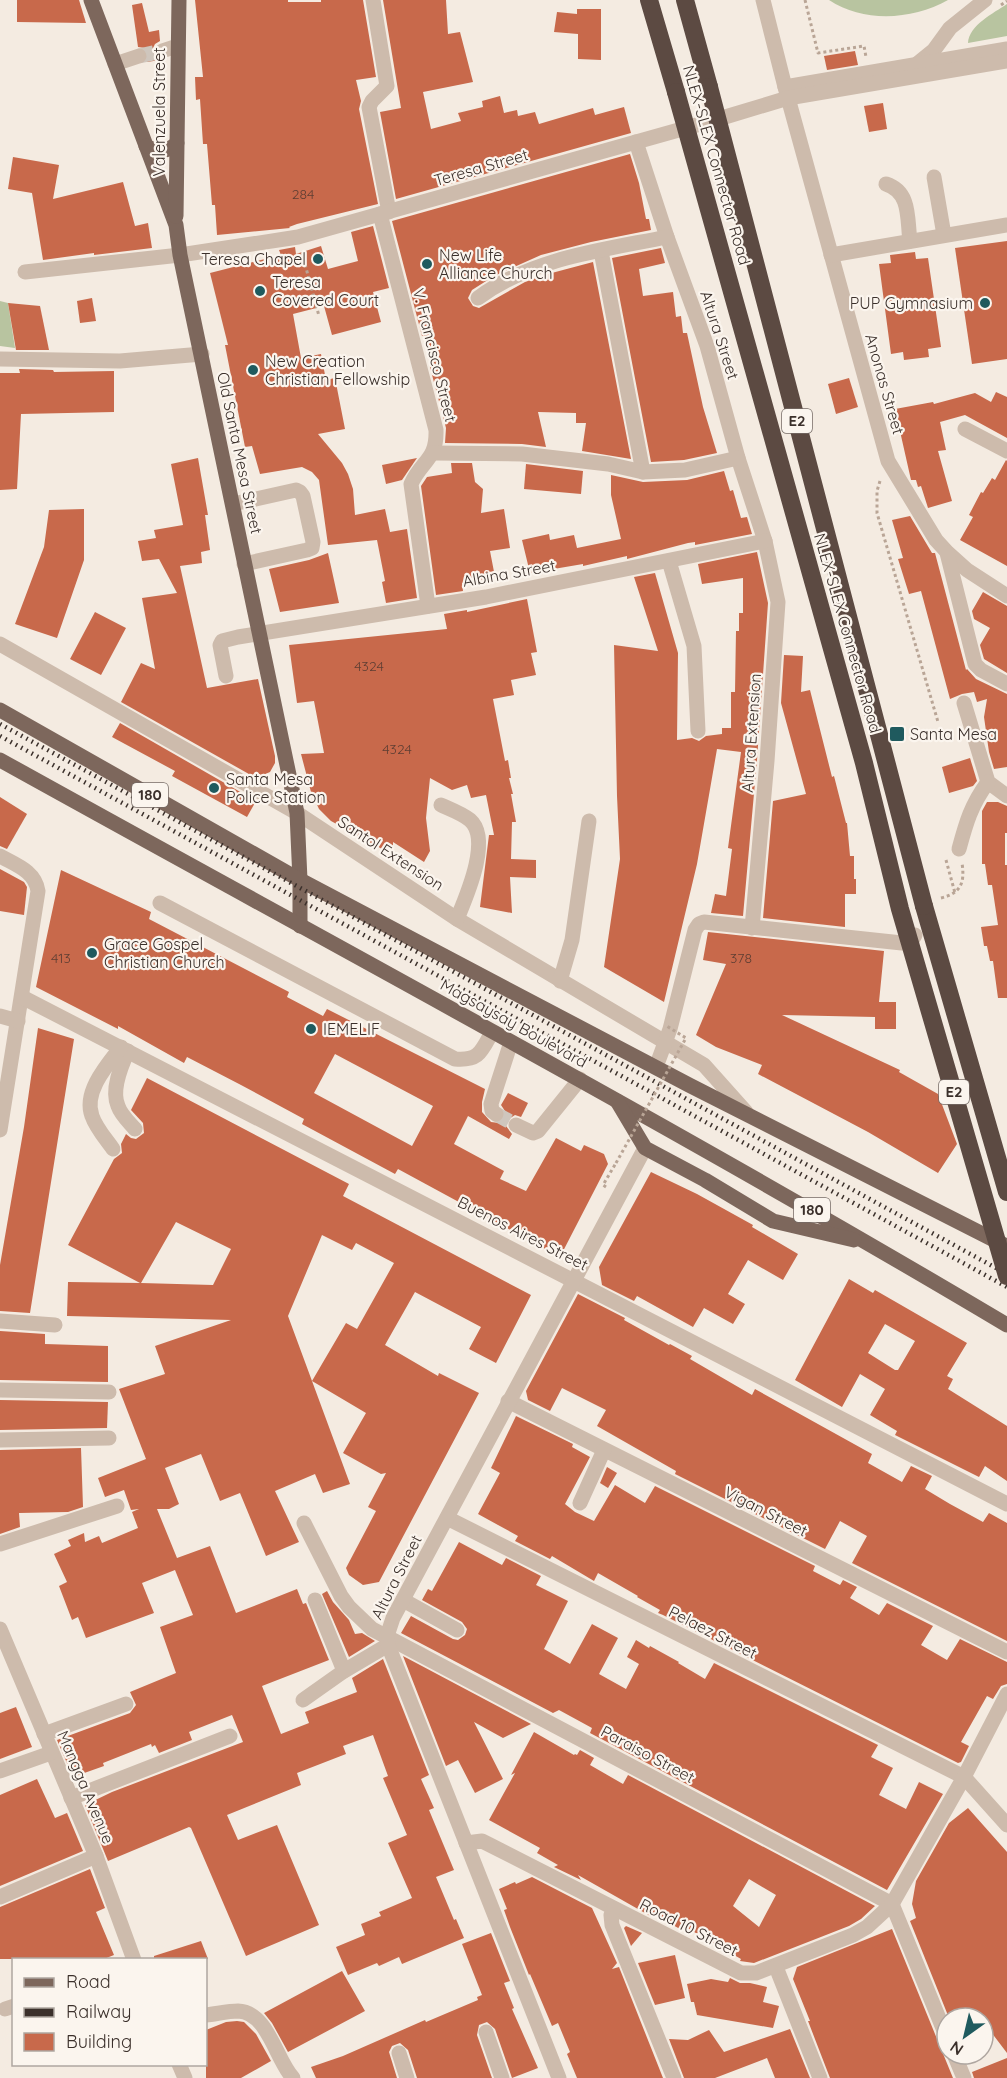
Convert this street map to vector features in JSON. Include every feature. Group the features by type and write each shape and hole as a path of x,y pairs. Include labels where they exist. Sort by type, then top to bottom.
{"highway":[{"name":"NLEX-SLEX Connector Road","path":"649,0 864,763 900,909 1007,1276"},
{"name":"NLEX-SLEX Connector Road","path":"685,0 924,906 1007,1192"}],"main road":[{"name":"Old Santa Mesa Street","path":"91,0 176,225 180,255 297,813 300,926"},
{"name":"Valenzuela Street","path":"176,225 179,0"},
{"path":"146,146 162,151 170,149 177,143"},
{"name":"Magsaysay Boulevard","path":"0,711 300,880 656,1067 1007,1246"},
{"name":"Magsaysay Boulevard","path":"0,760 615,1098 1007,1325"},
{"path":"615,1098 645,1148 705,1180 773,1221 870,1244"}],"street":[{"name":"V. Francisco Street","path":"374,0 387,86 369,107 385,213 436,430 436,444 433,453"},
{"name":"Anonas Street","path":"763,0 888,461 936,540 946,552 1007,596"},
{"path":"915,65 934,50 950,28 985,0"},
{"path":"162,51 177,46"},
{"path":"808,89 915,65 1007,49"},
{"path":"115,64 139,56"},
{"path":"808,89 1007,61"},
{"name":"Teresa Street","path":"25,272 180,255 298,237 636,142 787,92 808,89"},
{"name":"Altura Street","path":"636,142 667,237 707,346 738,458 765,541"},
{"path":"934,177 944,235"},
{"path":"886,184 895,187 905,200 910,241"},
{"path":"831,255 1007,225"},
{"path":"478,298 489,290 538,266 667,237"},
{"path":"600,251 643,472"},
{"path":"0,359 120,361 202,354"},
{"path":"964,429 1007,452"},
{"path":"428,606 411,484 433,453 522,454 608,464 643,472 686,470 738,458"},
{"path":"233,504 296,490 303,496 313,542 312,548 307,550 244,564"},
{"name":"Albina Street","path":"226,676 220,652 222,641 258,633 486,597 765,541"},
{"name":"Altura Extension","path":"752,928 778,602 765,541"},
{"path":"946,552 975,664 981,670 1007,684"},
{"path":"669,561 694,646 698,731"},
{"path":"656,1067 665,1043 695,930 699,924 704,922 902,943 911,942 915,936 845,718 843,691 810,564"},
{"name":"Santol Extension","path":"0,644 297,813 457,919 704,1065 746,1113"},
{"path":"964,703 988,782 1007,796"},
{"path":"959,849 975,800 988,782"},
{"path":"441,805 471,820 477,830 479,846 473,876 457,919"},
{"path":"560,981 572,940 589,821"},
{"path":"0,856 35,878 38,891 0,1130"},
{"path":"160,903 455,1059 468,1060 480,1054 492,1032"},
{"name":"Buenos Aires Street","path":"22,997 1007,1504"},
{"path":"0,1016 18,1021"},
{"path":"496,1114 492,1111 491,1104 511,1042"},
{"path":"124,1049 117,1104 135,1129"},
{"path":"113,1149 92,1116 91,1106 97,1080 124,1049"},
{"path":"516,1125 533,1133 538,1131 580,1079"},
{"name":"Altura Street","path":"554,2077 388,1641 403,1600 645,1148"},
{"path":"0,1321 55,1325"},
{"path":"0,1390 109,1392"},
{"name":"Vigan Street","path":"508,1401 1007,1652"},
{"path":"0,1440 109,1438"},
{"path":"580,1503 604,1450"},
{"path":"0,1544 117,1506"},
{"name":"Pelaez Street","path":"447,1518 964,1777"},
{"name":"Paraiso Street","path":"304,1523 336,1587 349,1607 364,1623 388,1641 892,1904"},
{"path":"315,1600 344,1671"},
{"path":"403,1600 457,1630"},
{"name":"Mangga Avenue","path":"0,1629 96,1856 134,1958"},
{"path":"303,1700 388,1641"},
{"name":"Road 10 Street","path":"466,1842 482,1841 741,1973 756,1973 853,1935 867,1927 892,1904 964,1777 1007,1694"},
{"path":"44,1734 126,1704"},
{"path":"71,1798 230,1736"},
{"path":"0,1771 51,1753"},
{"path":"964,1777 1007,1825"},
{"path":"0,1897 96,1856"},
{"path":"892,1904 935,2009"},
{"path":"614,1909 611,1915 612,1924 674,2078"},
{"path":"776,1967 820,2078"},
{"path":"207,2015 240,2011 250,2014 262,2025 292,2078"},
{"path":"486,2031 502,2078"},
{"path":"399,2053 407,2078"}],"path":[{"path":"805,0 818,53 864,46 867,62"},
{"path":"298,237 319,316"},
{"path":"888,461 877,491 877,513 938,722"},
{"path":"950,896 961,886 964,877 959,849"},
{"path":"946,859 955,893"},
{"path":"603,1185 686,1038 665,1026"}],"green space":[{"path":"829,0 948,0 919,12 888,16 857,13"},
{"path":"1007,4 1007,36 968,43 977,25"},
{"path":"0,301 8,303 15,348 0,346"}],"building":[{"path":"17,0 79,0 86,23 17,22"},
{"path":"195,0 321,2 321,0 363,0 376,77 356,80 361,101 359,109 378,204 297,224 290,228 217,235 207,144 203,144 200,99 196,100 195,77 203,77"},
{"path":"383,0 446,0 448,34 460,32 473,82 423,92 431,129 461,121 458,113 483,107 482,101 500,96 504,113 517,110 518,116 535,112 539,124 593,108 595,115 624,107 631,133 396,199 380,112 401,108"},
{"path":"142,3 149,32 159,30 160,41 152,50 155,58 160,60 147,62 148,52 145,48 138,47 132,5"},
{"path":"577,9 601,9 601,60 578,59 578,34 554,32 557,12 577,14"},
{"path":"855,51 858,65 827,70 824,56"},
{"path":"883,103 887,129 869,132 864,106"},
{"path":"630,154 639,183 646,219 649,219 651,230 541,255 494,276 472,290 468,298 473,306 479,308 525,282 593,262 631,459 582,451 586,423 576,423 576,413 538,412 546,447 522,444 445,443 446,428 430,367 432,366 392,221"},
{"path":"13,157 59,165 53,199 123,182 135,226 148,223 152,248 43,260 32,193 8,189"},
{"path":"373,226 389,288 373,292 381,322 332,335 324,306 293,314 301,358 321,354 326,380 335,378 345,429 318,434 348,474 353,489 355,515 385,509 390,532 407,529 417,598 386,603 382,582 385,581 377,540 328,545 319,480 312,472 302,467 260,474 252,446 245,447 225,345 228,345 210,273 281,255 279,250 295,247 296,254 321,246 328,269 358,261 351,232"},
{"name":"PUP Gymnasium","path":"1007,241 1007,359 972,364 955,248"},
{"path":"661,248 665,263 639,269 643,296 673,292 676,317 681,316 683,333 687,333 703,407 717,453 684,460 651,462 612,258"},
{"path":"915,252 916,259 928,258 941,347 928,349 929,357 904,360 903,352 891,354 879,264 891,263 890,255"},
{"path":"92,298 96,321 80,323 77,301"},
{"path":"8,303 40,306 49,350 16,350"},
{"path":"19,369 53,370 54,372 114,371 114,412 21,414 17,489 0,490 0,373 20,373"},
{"path":"849,378 858,407 836,414 828,384"},
{"path":"996,392 1007,397 1007,438 965,415 940,422 946,450 938,451 952,501 928,508 921,486 918,487 916,480 911,480 895,409 933,402 934,404 975,393 991,402"},
{"path":"198,458 208,515 205,515 210,550 201,552 202,563 180,566 207,688 258,679 275,763 270,772 256,778 121,702 141,663 155,669 142,598 177,593 159,559 142,561 138,541 156,538 154,530 183,525 171,464"},
{"path":"417,458 402,480 386,484 382,465"},
{"path":"1006,460 1007,566 960,540 973,517 969,515 981,492 983,493 992,478 995,480"},
{"path":"451,463 472,463 475,482 483,489 481,513 504,509 510,548 490,551 495,577 462,583 463,591 436,595 421,486 427,477 452,473"},
{"path":"526,464 583,471 581,494 524,489"},
{"path":"724,471 730,491 733,490 741,518 747,517 752,534 695,545 695,542 688,543 627,559 627,556 583,566 583,564 530,573 522,540 549,534 550,540 574,535 577,548 621,539 611,495 611,475 643,482 687,480"},
{"path":"84,509 84,560 57,638 15,624 44,547 49,510"},
{"path":"910,516 932,553 935,553 966,670 976,679 1007,694 1007,767 994,769 989,752 984,717 987,699 977,702 974,692 950,699 921,591 909,594 898,559 903,558 892,520"},
{"path":"757,552 768,603 743,916 711,913 715,894 726,896 732,849 728,848 741,752 717,749 697,864 664,1002 604,967 620,859 614,645 658,651 634,577 655,573 678,653 677,740 692,738 699,741 706,736 722,734 722,728 731,728 731,692 735,692 736,631 739,631 739,613 743,613 743,578 702,584 698,564"},
{"path":"328,553 339,603 280,612 269,569"},
{"path":"983,592 1007,606 1007,673 984,659 980,645 990,628 974,619 972,611"},
{"path":"527,599 537,652 531,653 536,675 511,680 514,695 493,699 505,761 508,760 513,794 511,794 516,822 512,822 511,859 536,860 536,878 510,877 512,913 480,907 489,835 494,835 486,795 471,798 467,785 452,790 430,778 426,818 430,851 424,862 393,842 393,855 331,821 319,809 311,792 301,754 324,753 314,701 297,703 289,645 447,629 444,614 467,610 467,612"},
{"path":"95,612 126,628 101,675 70,659"},
{"path":"784,655 803,656 801,692 810,690 832,777 834,776 847,823 850,856 854,856 856,894 845,894 845,927 763,918 773,801 806,794 781,703"},
{"path":"120,723 256,801 247,817 172,776 175,771 112,737"},
{"path":"970,758 977,781 973,786 949,793 942,767"},
{"path":"0,797 27,814 7,849 0,846"},
{"path":"987,802 998,802 1007,806 1005,865 1007,865 1007,998 998,998 993,961 990,961 987,946 984,946 981,927 998,925 992,885 988,885 985,864 982,864 982,811"},
{"path":"0,869 24,882 27,887 24,915 0,911"},
{"path":"61,870 151,912 149,919 289,992 287,997 323,1016 327,1009 485,1089 482,1112 491,1122 499,1123 504,1119 505,1111 501,1105 508,1093 528,1103 521,1117 515,1115 507,1120 506,1126 512,1134 509,1139 468,1116 454,1144 504,1171 500,1179 526,1191 556,1138 581,1151 584,1145 604,1154 608,1164 560,1257 398,1169 395,1174 302,1124 304,1119 187,1057 184,1063 118,1026 118,1029 36,987","holes":["335,1054 433,1106 412,1146 314,1093"]},
{"path":"708,932 884,951 879,1002 896,1002 896,1029 875,1029 875,1017 782,1015 900,1070 899,1072 938,1094 957,1144 938,1173 868,1132 758,1074 762,1065 716,1047 696,1035 726,964 703,960"},
{"path":"38,1028 74,1039 30,1313 0,1311 0,1265 24,1127"},
{"path":"147,1078 349,1184 343,1196 531,1295 496,1363 469,1349 481,1327 415,1292 385,1345 438,1376 439,1373 479,1393 379,1582 363,1585 349,1575 346,1568 376,1511 368,1507 386,1473 381,1474 343,1453 366,1413 312,1381 350,1484 323,1493 315,1474 275,1491 299,1542 266,1556 240,1493 220,1501 201,1454 165,1468 179,1504 169,1509 157,1509 177,1558 210,1546 236,1613 297,1589 303,1604 306,1603 329,1660 262,1686 281,1734 309,1723 305,1712 357,1692 352,1678 383,1659 429,1775 421,1779 434,1808 429,1810 454,1870 436,1877 464,1938 402,1964 399,1957 379,1966 377,1963 348,1975 336,1947 365,1935 361,1924 381,1916 379,1912 412,1898 388,1843 407,1835 383,1778 388,1776 373,1735 343,1746 346,1754 297,1773 301,1785 227,1815 238,1840 277,1825 319,1925 246,1956 191,1828 108,1861 85,1805 112,1792 243,1742 232,1715 189,1732 192,1740 159,1753 155,1745 152,1747 151,1744 103,1763 104,1766 73,1777 57,1740 130,1713 136,1705 130,1692 176,1673 160,1627 193,1615 175,1570 142,1583 154,1613 86,1638 78,1617 72,1620 59,1586 67,1582 54,1554 71,1546 68,1540 84,1533 85,1542 99,1536 102,1543 138,1528 132,1512 139,1509 131,1510 124,1490 105,1497 98,1478 146,1459 119,1389 165,1374 155,1346 231,1320 67,1316 68,1282 140,1283 68,1245 114,1159 122,1153 121,1144 126,1134 136,1139 144,1133 143,1123 131,1110","holes":["176,1222 231,1249 213,1285 141,1283","322,1235 352,1250 356,1243 394,1263 357,1329 346,1323 312,1381 288,1316"]},
{"path":"651,1172 753,1225 752,1227 798,1254 783,1280 748,1260 728,1294 745,1304 733,1324 704,1308 693,1327 637,1296 634,1301 602,1285 599,1267"},
{"path":"849,1279 873,1293 875,1290 967,1343 947,1376 953,1379 948,1389 1007,1426 1007,1481 985,1466 979,1477 895,1435 897,1431 870,1415 885,1389 860,1374 842,1407 795,1380","holes":["885,1324 915,1341 898,1370 868,1353"]},
{"path":"578,1294 692,1356 690,1359 752,1395 755,1389 872,1454 868,1463 902,1482 911,1466 932,1476 925,1489 950,1504 983,1522 989,1513 1007,1523 1007,1641 852,1563 867,1536 840,1521 825,1549 675,1474 676,1471 597,1426 606,1410 562,1388 550,1411 528,1400 526,1391"},
{"path":"0,1331 45,1334 45,1344 108,1346 108,1382 0,1380"},
{"path":"0,1400 108,1402 107,1428 0,1430"},
{"path":"516,1416 573,1444 572,1447 590,1457 565,1504 575,1512 594,1521 615,1485 645,1503 655,1486 815,1566 813,1571 840,1585 843,1580 857,1587 850,1598 879,1615 887,1603 933,1626 921,1645 947,1660 960,1639 1007,1662 1007,1684 1001,1686 993,1699 987,1696 961,1742 969,1746 961,1762 958,1763 658,1613 660,1610 598,1573 594,1581 552,1556 550,1559 515,1541 518,1536 478,1514 500,1473 491,1468"},
{"path":"81,1448 83,1507 68,1512 19,1513 20,1527 0,1534 0,1450"},
{"path":"607,1467 617,1473 608,1488 600,1483"},
{"path":"459,1542 502,1565 506,1558 541,1576 536,1585 568,1601 544,1649 570,1664 592,1624 618,1638 599,1674 626,1689 639,1664 627,1657 636,1640 679,1662 705,1679 714,1663 878,1745 871,1757 893,1768 879,1795 906,1809 919,1782 943,1794 887,1890 590,1733 592,1728 559,1710 553,1713 401,1633 411,1616 453,1639 458,1640 465,1635 467,1629 462,1622 422,1600 428,1589 432,1591"},
{"path":"327,1591 333,1602 349,1620 355,1634 362,1633 375,1641 349,1657 322,1594"},
{"path":"403,1656 531,1724 503,1738 474,1722 503,1779 475,1793 458,1760 446,1766"},
{"path":"16,1707 32,1747 0,1759 0,1713"},
{"path":"534,1732 574,1755 577,1755 580,1750 594,1758 590,1765 623,1784 628,1775 875,1906 849,1926 754,1963 740,1961 741,1959 682,1925 680,1929 653,1914 652,1917 578,1875 581,1880 554,1867 558,1865 537,1853 540,1848 489,1820 515,1773 511,1775","holes":["749,1879 776,1895 759,1927 733,1906"]},
{"path":"37,1779 55,1818 67,1813 83,1851 0,1886 0,1795"},
{"path":"968,1808 1007,1852 1007,2053 995,2037 995,2006 944,2006 910,1921 916,1918 912,1904 916,1881 949,1823"},
{"path":"90,1869 105,1908 96,1912 114,1955 106,1958 0,1959 0,1907"},
{"path":"532,1877 592,1908 617,1963 612,1969 619,1967 663,2078 577,2078 567,2054 570,2052 558,2023 552,2026 529,1975 504,1910 507,1909 499,1889"},
{"path":"626,1926 642,1933 631,1946 624,1928"},
{"path":"892,1929 935,2034 935,2066 948,2066 953,2078 830,2078 793,1979 797,1967"},
{"path":"491,1933 510,1981 504,1983 514,2008 512,2009 538,2068 512,2078 495,2029 487,2022 479,2025 477,2035 492,2078 417,2078 408,2050 400,2043 392,2046 389,2052 397,2078 316,2078 311,2067 478,2000 477,1997 482,1995 462,1944"},
{"path":"201,1941 208,1959 154,1958 154,1956"},
{"path":"675,1955 685,1998 655,2005 638,1963"},
{"path":"342,1971 365,2011 288,2052 264,2013"},
{"path":"730,1978 740,1983 767,1987 763,2002 779,2006 773,2028 697,2015 687,1984 711,1979 728,1982"},
{"path":"226,2022 244,2022 256,2034 271,2061 241,2078 206,2078 207,2030"},
{"path":"790,2029 810,2078 775,2078 767,2058 715,2078 684,2078 669,2039 688,2040 709,2030 724,2052"},
{"path":"1007,2058 1007,2078 974,2078 972,2072 987,2066 995,2066 995,2063"}],"tunnel":[{"path":"139,56 162,51"},
{"path":"496,1114 516,1125"}],"railway":[{"path":"0,724 1007,1274"},
{"path":"0,736 1007,1287"}],"place":[{"name":"Teresa Chapel","path":"318,259"},
{"name":"New Life Alliance Church","path":"427,264"},
{"name":"Teresa Covered Court","path":"260,291"},
{"name":"PUP Gymnasium","path":"985,303"},
{"name":"New Creation Christian Fellowship","path":"253,370"},
{"name":"Santa Mesa","path":"897,734"},
{"name":"Santa Mesa Police Station","path":"214,788"},
{"name":"Grace Gospel Christian Church","path":"92,953"},
{"name":"IEMELIF","path":"311,1029"}]}
